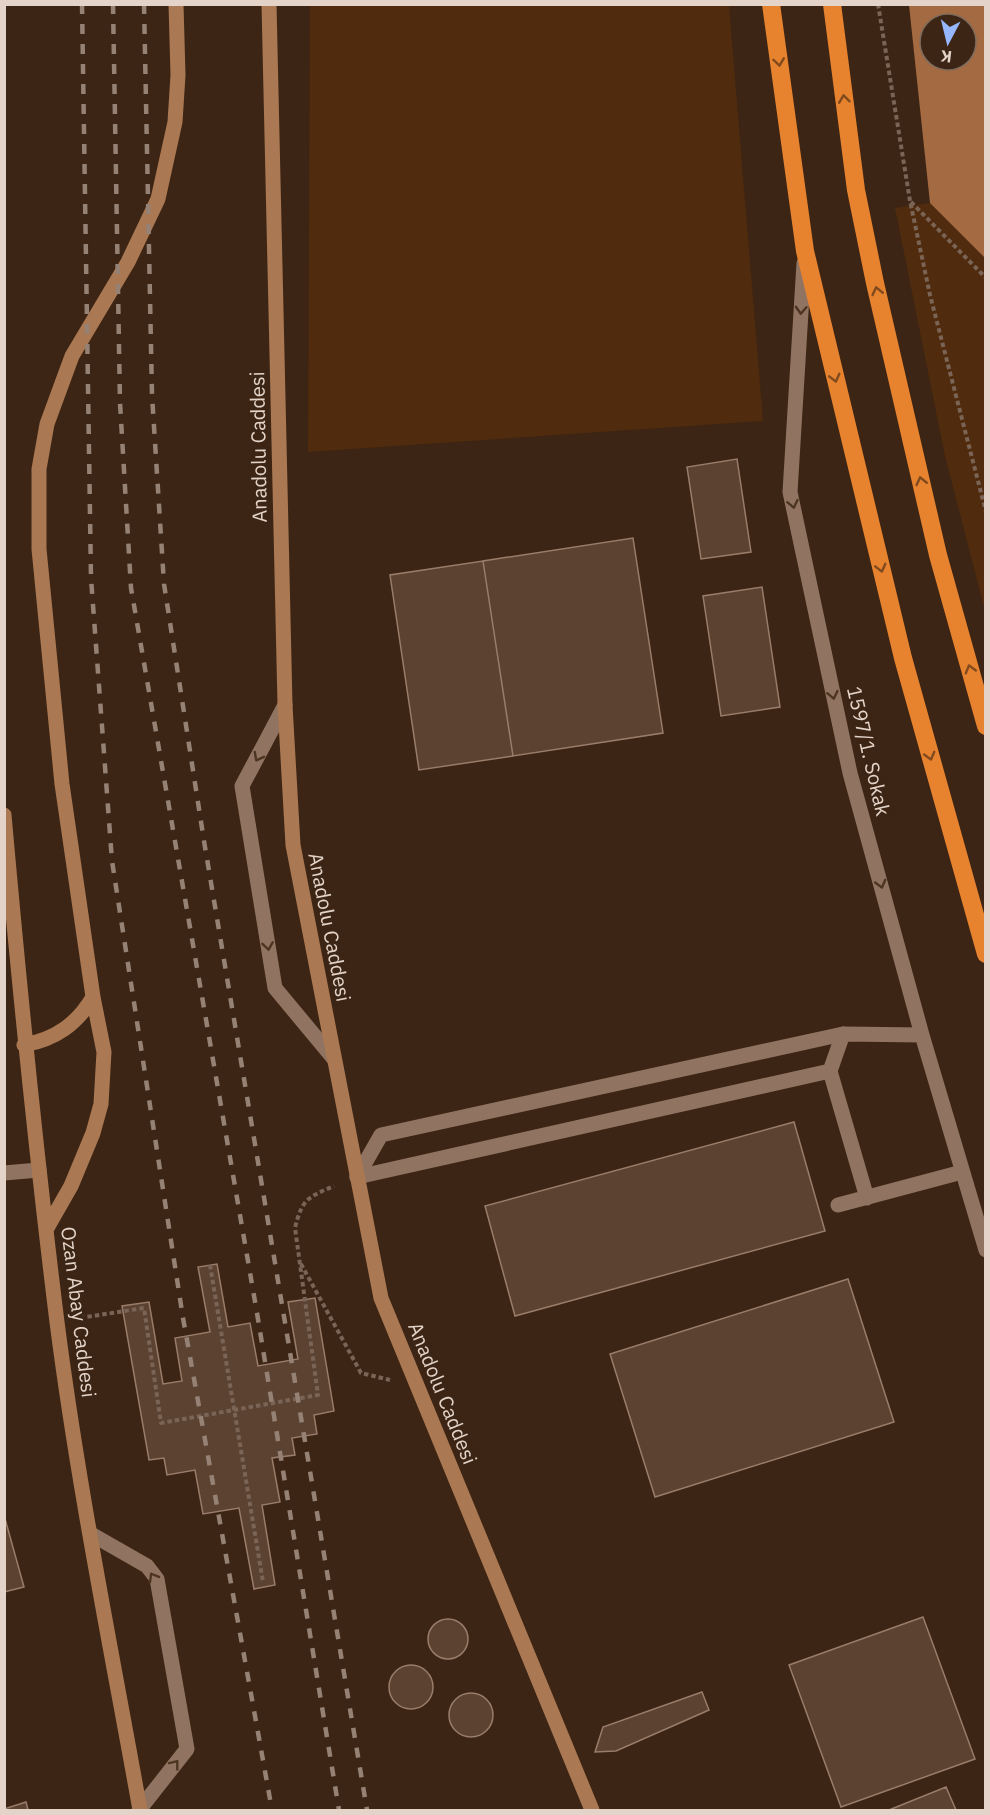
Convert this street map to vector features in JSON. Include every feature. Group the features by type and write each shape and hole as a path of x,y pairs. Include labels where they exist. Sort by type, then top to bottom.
{"highway":[{"path":"771,4 805,251 903,658 986,954"},
{"path":"832,4 856,190 875,283 938,555 986,726"}],"main road":[{"path":"47,1228 83,1159 101,1104 104,1052 93,997 62,784 39,549 39,469 46,424 72,356 128,262 158,199 175,122 178,75 176,4"},
{"name":"Anadolu Caddesi","path":"269,10 285,705 293,846 381,1298 592,1810"},
{"name":"Ozan Abay Caddesi","path":"4,814 24,1045 57,1323 139,1810"},
{"path":"24,1045 43,1041 64,1030 83,1014 93,997"}],"street":[{"name":"1597/1. Sokak","path":"805,251 790,492 850,772 922,1035 986,1250"},
{"path":"285,705 242,786 275,988 334,1059"},
{"path":"357,1177 381,1135 843,1034 922,1035"},
{"path":"843,1034 831,1071 867,1198"},
{"path":"357,1177 831,1071"},
{"path":"4,1173 39,1170"},
{"path":"838,1205 962,1172"},
{"path":"91,1534 147,1566 157,1579 187,1749 139,1810"}],"path":[{"path":"878,4 910,201 930,295 986,512"},
{"path":"910,201 986,278"},
{"path":"57,1323 144,1308 161,1423 318,1395 295,1228 300,1209 309,1197 357,1177"},
{"path":"299,1261 361,1373"},
{"path":"210,1265 263,1582"}],"shaded area":[{"path":"310,5 729,5 763,421 308,452"},
{"path":"909,5 985,5 985,258 930,203"},
{"path":"930,203 985,258 985,611 945,456 895,208"}],"building":[{"path":"737,459 751,552 701,559 687,467"},
{"path":"633,538 663,733 513,756 483,561"},
{"path":"483,561 513,756 419,770 390,575"},
{"path":"762,587 780,707 721,716 703,596"},
{"path":"794,1122 825,1231 515,1316 485,1206"},
{"path":"217,1264 228,1327 250,1323 258,1366 298,1359 288,1302 315,1298 334,1411 314,1415 317,1434 292,1438 295,1455 272,1458 280,1502 262,1505 275,1585 254,1589 239,1508 203,1514 195,1470 167,1475 164,1458 149,1460 122,1306 149,1302 163,1384 182,1381 175,1338 210,1332 198,1267"},
{"path":"848,1279 894,1422 655,1497 610,1354"},
{"path":"4,1515 24,1587 4,1592"},
{"path":"923,1617 975,1759 841,1807 789,1665"},
{"path":"448,1619 456,1620 462,1625 467,1631 467,1647 462,1653 456,1658 448,1659 440,1658 434,1653 429,1647 428,1639 429,1631 434,1625 440,1620"},
{"path":"411,1665 427,1671 433,1687 427,1703 411,1709 395,1703 389,1687 395,1671"},
{"path":"702,1692 709,1710 616,1751 595,1752 603,1727"},
{"path":"471,1693 487,1699 493,1715 487,1731 471,1737 455,1731 449,1715 455,1699"},
{"path":"946,1787 956,1810 889,1810"},
{"path":"26,1802 28,1810 4,1810 4,1809"}],"railway":[{"path":"82,4 91,578 112,861 183,1318 272,1810"},
{"path":"113,4 120,403 131,588 257,1313 339,1810"},
{"path":"144,4 152,395 164,584 204,841 367,1810"}]}
